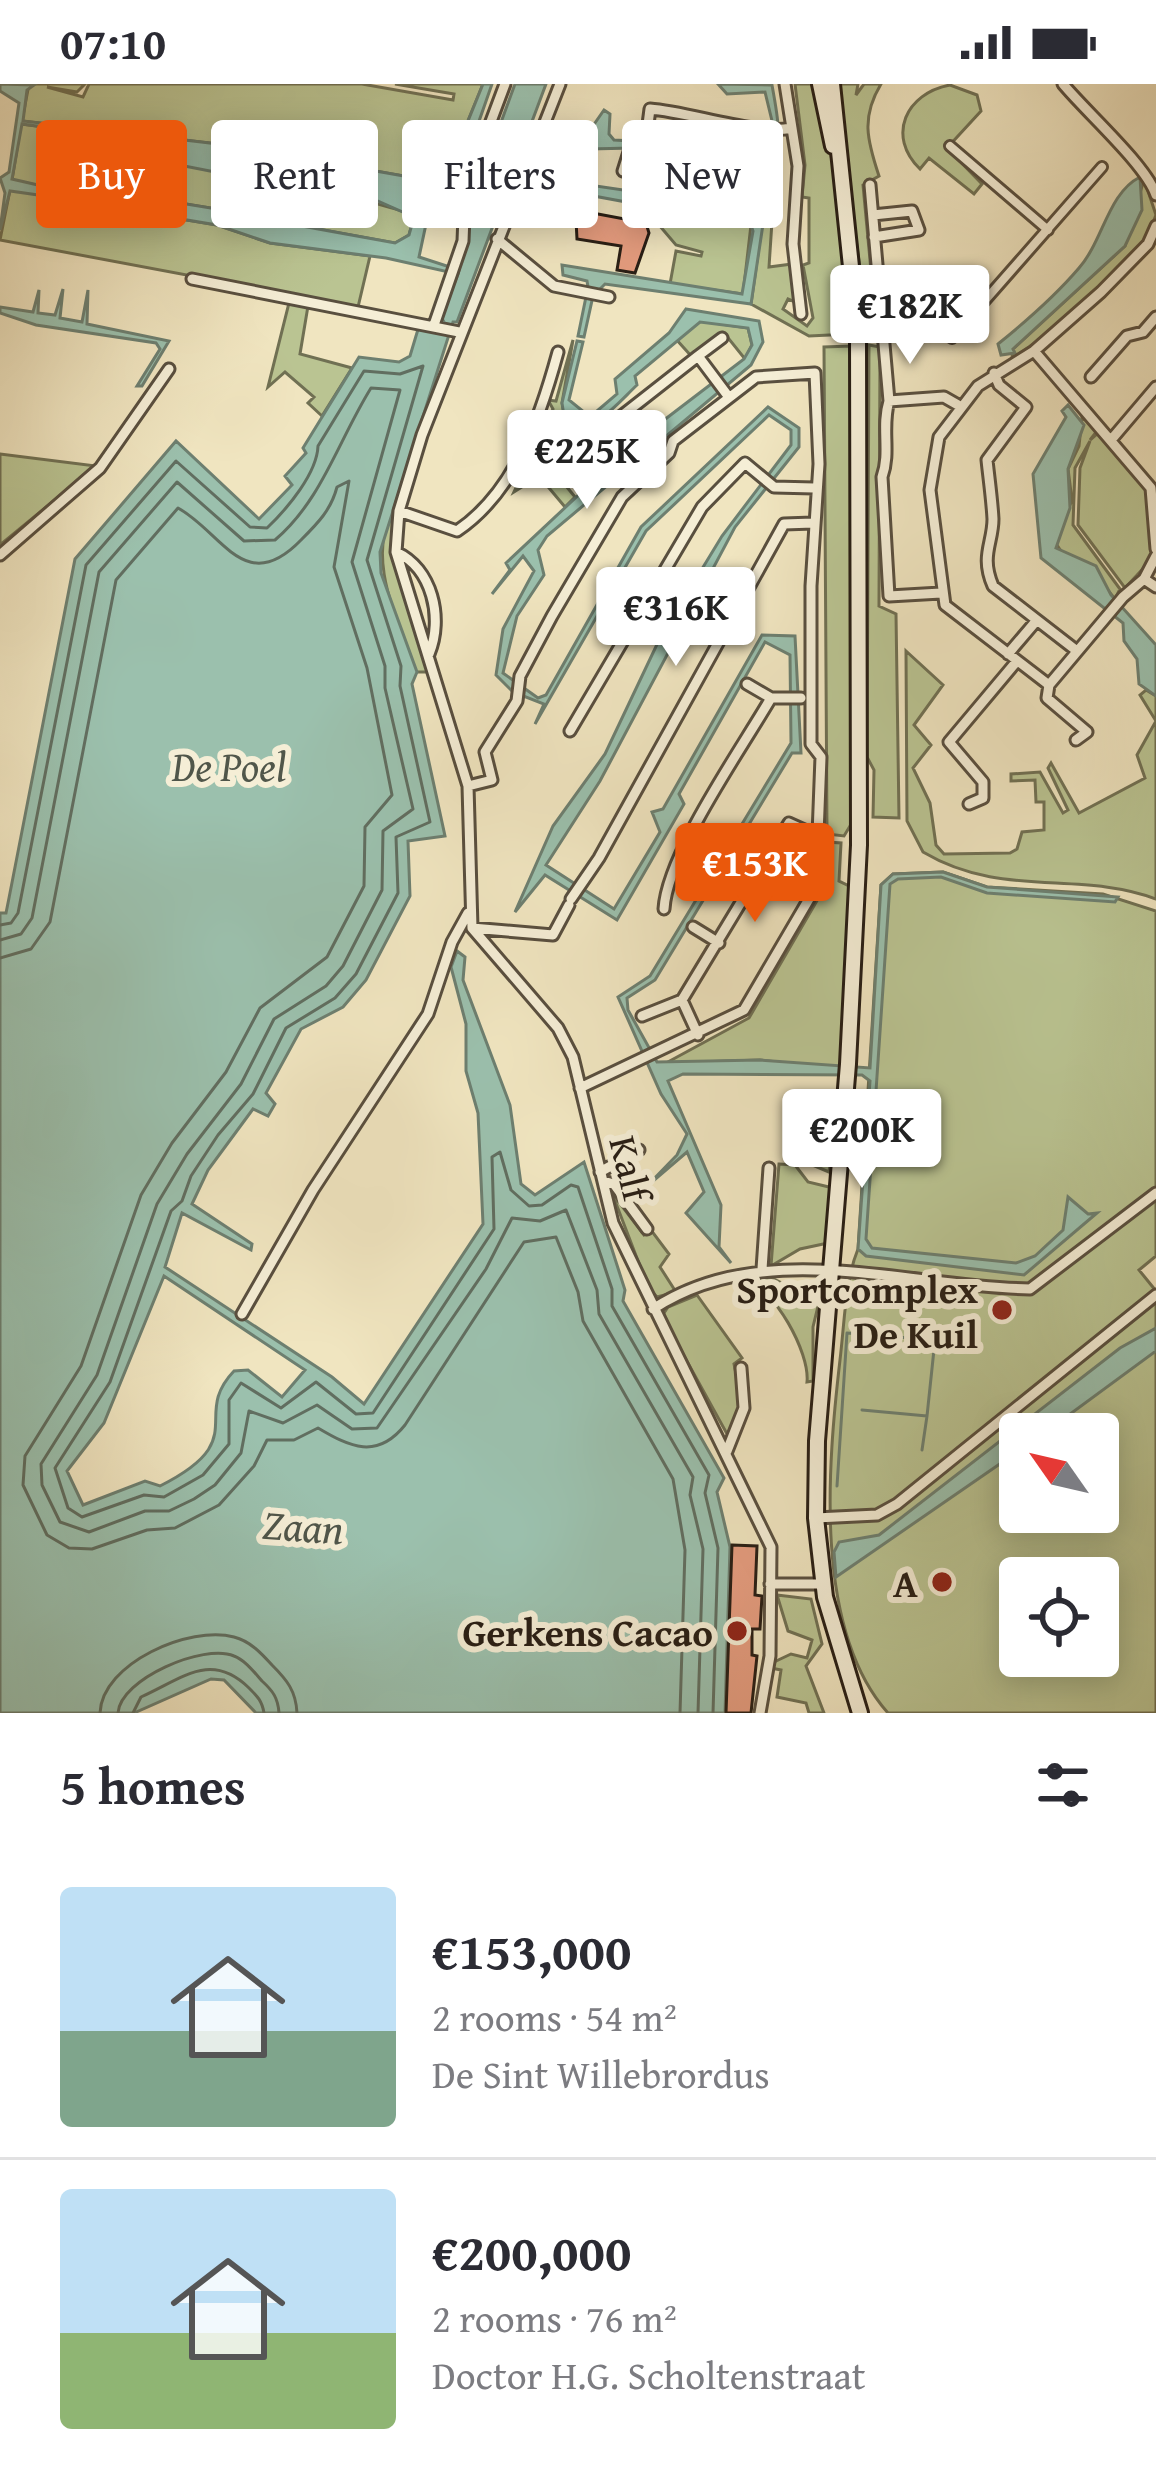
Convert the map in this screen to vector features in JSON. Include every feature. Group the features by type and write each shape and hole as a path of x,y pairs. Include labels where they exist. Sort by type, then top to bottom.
{"main road":[{"path":"820,84 842,174"},
{"path":"832,84 858,334 859,845 838,1274 816,1518 824,1584 860,1713"}],"street":[{"path":"436,325 463,241 465,191 505,84"},
{"name":"Kalf","path":"560,84 457,331 399,511 396,552 468,786 472,928 505,972 558,1028 580,1088 613,1223 771,1547 770,1656 760,1713"},
{"path":"784,84 787,129 798,166 793,244 801,314"},
{"path":"1064,84 1153,177 1156,195"},
{"path":"649,120 650,109 715,120"},
{"path":"950,146 1048,230"},
{"path":"952,338 1102,166"},
{"path":"870,185 890,401 883,420 888,461 882,477 889,596 941,592"},
{"path":"873,214 912,212 919,230 874,237"},
{"path":"1049,685 945,604 932,468 938,437 958,405 994,373 1034,351 1148,244 1156,226"},
{"path":"497,238 554,286 604,295"},
{"path":"192,279 457,331"},
{"path":"1091,377 1127,336 1142,333 1156,317"},
{"path":"582,446 722,338"},
{"path":"1034,351 1151,488 1155,504 1156,552 1144,579 1123,597 1049,685 1047,698 1087,732 1076,740"},
{"path":"399,511 457,531 496,501 546,394 558,352"},
{"path":"698,356 726,393"},
{"path":"0,555 100,468 169,369"},
{"path":"468,786 492,780 485,752 622,497 726,393 756,377 815,373 819,464 814,488 806,698 811,744 820,758 816,886 744,1010 580,1088"},
{"path":"994,373 999,385 1026,407 987,460 993,526 986,539 989,576 1077,651"},
{"path":"1112,440 1156,387"},
{"path":"890,401 944,397 958,405"},
{"path":"570,730 702,507 745,463 774,487 814,488"},
{"path":"472,928 553,935 784,524 813,523"},
{"name":"Kalf","path":"396,552 414,560 431,592 434,643 429,654"},
{"path":"1144,579 1156,587"},
{"path":"969,804 983,798 983,782 949,742 1037,620"},
{"path":"747,684 771,698 806,698"},
{"path":"664,909 662,896 686,846 771,698"},
{"path":"642,1016 682,1000 789,823 820,837"},
{"name":"Kalf","path":"242,1314 313,1190 428,1015 452,942 469,912"},
{"path":"693,927 719,943"},
{"path":"682,1000 698,1035"},
{"path":"638,1150 601,1176 614,1184 647,1228"},
{"path":"762,1268 769,1168"},
{"path":"653,1309 698,1286 762,1268 1030,1289 1156,1193"},
{"path":"816,1518 877,1515 897,1504 1156,1295"},
{"path":"727,1451 744,1408 741,1368"},
{"path":"770,1584 824,1584"}],"shaded area":[{"path":"29,84 85,84 77,92 47,87 83,97 89,84 362,84 453,100 454,94 395,84 483,84 468,120 402,120 402,176 378,171 378,120 211,120 211,143 187,140 187,120 22,121"},
{"path":"795,84 817,84 835,176 850,334 809,336 751,304 762,228 772,228 769,267 792,264 795,302 788,299 783,309 807,326 813,318 803,265 809,263 809,198 802,197 805,165"},
{"path":"835,84 858,84 856,95 864,84 881,84 868,129 879,176 863,185 877,335 869,335"},
{"path":"950,85 977,95 981,111 947,148 982,184 974,194 929,158 920,169 904,143 903,130 912,106"},
{"path":"21,124 36,126 36,185 12,180"},
{"path":"187,166 211,171 211,208 187,204"},
{"path":"1144,179 1156,215 1133,256 1074,314 1012,358 1013,349 1125,246"},
{"path":"10,190 36,192 36,228 187,228 187,220 270,243 370,256 358,307 0,240"},
{"path":"378,205 402,211 402,228 411,228 409,235 395,243 312,228 378,228"},
{"path":"662,228 751,228 743,294 670,284 676,251 701,256 702,252 676,245"},
{"path":"289,303 308,306 300,354 352,368 322,416 308,403 314,397 285,372 268,387"},
{"path":"701,321 748,328 752,345 745,359 725,334 693,358 675,338"},
{"path":"573,340 562,403 569,434 544,459 575,497 565,507 539,476 514,492 553,409 548,400 556,401"},
{"path":"869,345 880,347 879,606 896,614 899,818 873,817 874,770 867,757"},
{"path":"851,346 853,821 844,836 827,834 824,347"},
{"path":"1082,417 1097,431 1090,440 1098,433 1147,490 1152,559 1125,588 1078,525 1080,468 1090,441 1075,468 1073,525 1120,589 1115,599 1090,567 1063,554 1055,542 1072,500 1068,469 1079,446"},
{"path":"0,454 96,466 0,545"},
{"path":"394,505 395,564 431,672 416,672 387,588 383,547"},
{"path":"906,651 943,685 914,725 931,745 913,768 930,803 936,845 944,854 1010,853 1017,849 1022,832 1044,830 1044,802 1036,802 1035,780 1011,781 1011,774 1040,772 1063,813 1068,810 1048,768 1051,763 1079,813 1145,778 1137,755 1156,721 1156,899 1098,886 982,875 923,852 907,821"},
{"path":"1146,690 1156,696 1156,721 1140,695"},
{"path":"827,842 841,843 839,881 851,887 843,1062 837,1069 760,1060 666,1063 749,1018 826,885"},
{"name":"Sportcomplex De Kuil","path":"943,872 987,887 1103,894 1156,911 1156,1256 1139,1270 1156,1291 1156,1713 888,1713 864,1678 847,1637 831,1544 832,1447 846,1301 858,1249 881,885 893,874"},
{"path":"825,1092 839,1097 829,1172 810,1164 816,1096"},
{"path":"779,1164 795,1165 808,1182 833,1188 828,1243 800,1249 771,1266"},
{"path":"612,1193 644,1235 651,1230 669,1254 660,1267 676,1292 657,1297 648,1287"},
{"path":"770,1277 819,1302 813,1327 813,1381 807,1382 803,1355 778,1308 745,1279"},
{"path":"697,1295 742,1358 734,1364 742,1403 732,1443 662,1316 668,1307"},
{"path":"777,1595 811,1599 822,1644 806,1666 824,1713 809,1713 806,1703 777,1697 781,1670 771,1668 772,1663 791,1654 807,1658 812,1640 788,1631"}],"water":[{"path":"0,84 34,85 27,90 23,121 36,126 22,124 12,179 36,185 36,195 10,191 0,230 5,193 0,178 9,172 19,103 0,91"},
{"path":"483,84 492,84 479,120 468,120"},
{"path":"515,84 546,84 533,120 502,120"},
{"path":"718,84 772,85 778,120 772,120 765,92 727,94"},
{"path":"604,110 610,114 609,134 622,140 622,148 598,149 597,120"},
{"path":"187,140 211,143 211,171 187,166"},
{"path":"378,171 402,176 402,212 378,201"},
{"path":"1140,177 1142,210 1125,246 1013,349 1015,353 1001,355 998,344 1079,268 1120,194"},
{"path":"598,186 622,190 622,201 598,197"},
{"path":"187,204 211,208 211,224 187,220"},
{"path":"226,228 313,228 395,243 409,235 411,228 425,228 419,257 459,270 468,228 492,228 457,322 453,322 380,552 381,573 417,672 412,684 445,836 408,841 410,896 366,980 343,1007 301,1029 266,1093 275,1104 268,1116 253,1109 208,1170 192,1204 252,1244 251,1250 182,1213 165,1267 332,1377 364,1404 483,1224 478,1113 466,1071 466,1024 451,967 457,951 465,957 463,980 510,1105 521,1184 535,1195 584,1162 625,1290 623,1301 724,1478 717,1492 730,1547 725,1713 256,1713 224,1680 211,1679 134,1713 0,1713 0,913 6,913 75,559 176,441 259,519 292,485 285,476 306,453 303,448 359,357 399,362 410,356 419,326 438,330 444,322 441,317 458,274 386,258 270,243","holes":["164,1276 305,1370 282,1397 248,1370 234,1371 222,1387 213,1441 205,1455 160,1486 145,1481 83,1505 67,1471 104,1423"]},
{"path":"762,228 751,304 605,284 593,296 584,337 578,336 587,281 563,275 562,265 742,294 753,231"},
{"path":"63,289 60,318 82,322 88,290 87,324 169,341 142,386 137,386 160,349 156,343 36,325 0,313 0,307 33,312 39,290 38,313 55,315"},
{"path":"686,309 759,321 763,342 751,365 547,536 538,550 544,575 517,616 503,673 538,698 546,695 641,527 768,407 799,428 799,447 735,527 600,781 546,865 614,909 660,832 652,812 663,809 762,635 795,636 801,753 792,753 655,980 627,998 628,1010 657,1062 760,1060 870,1068 881,885 893,874 943,872 987,887 1118,897 1115,902 987,893 941,877 898,879 890,884 866,1239 872,1248 1016,1263 1035,1256 1063,1230 1068,1197 1088,1214 1097,1213 1024,1275 866,1256 858,1249 870,1081 862,1075 683,1074 668,1081 721,1205 719,1247 731,1263 686,1213 704,1192 687,1152 646,1187 677,1155 687,1134 661,1094 618,997 650,976 791,743 790,655 765,642 679,794 684,804 617,920 545,875 515,912 553,826 605,754 660,638 722,536 791,445 791,430 769,415 646,531 535,724 544,704 513,692 496,675 503,629 534,571 523,556 492,594 510,570 506,563 634,443 744,359 752,345 748,328 700,322 635,376 637,385 605,415 587,426 566,430 562,403 577,341 583,342 569,400 590,417 617,394 615,379 669,333"},
{"path":"1068,405 1084,425 1068,469 1070,508 1056,548 1096,566 1111,595 1156,645 1156,696 1139,684 1137,659 1124,641 1123,623 1041,558 1033,474 1066,417 1062,411"},
{"path":"1156,1328 1156,1351 1072,1413 1036,1413 1120,1348"},
{"path":"999,1442 999,1464 836,1577 834,1552 839,1542 879,1535"}],"building":[{"path":"598,214 622,218 622,228 648,228 649,233 635,273 617,270 621,246 577,239 576,228 598,228"},
{"name":"Gerkens Cacao","path":"732,1545 757,1546 755,1595 762,1596 760,1629 752,1629 752,1655 757,1656 751,1713 726,1713"}],"waterway":[{"path":"837,1486 847,1333 935,1340 927,1416"},
{"path":"862,1410 927,1416 922,1450"}],"place":[{"name":"Sportcomplex De Kuil","path":"1002,1310"},
{"name":"A","path":"942,1582"},
{"name":"Gerkens Cacao","path":"737,1631"}],"water label":[{"name":"De Poel","path":"229,765"},
{"name":"Zaan","path":"303,1526"}]}
